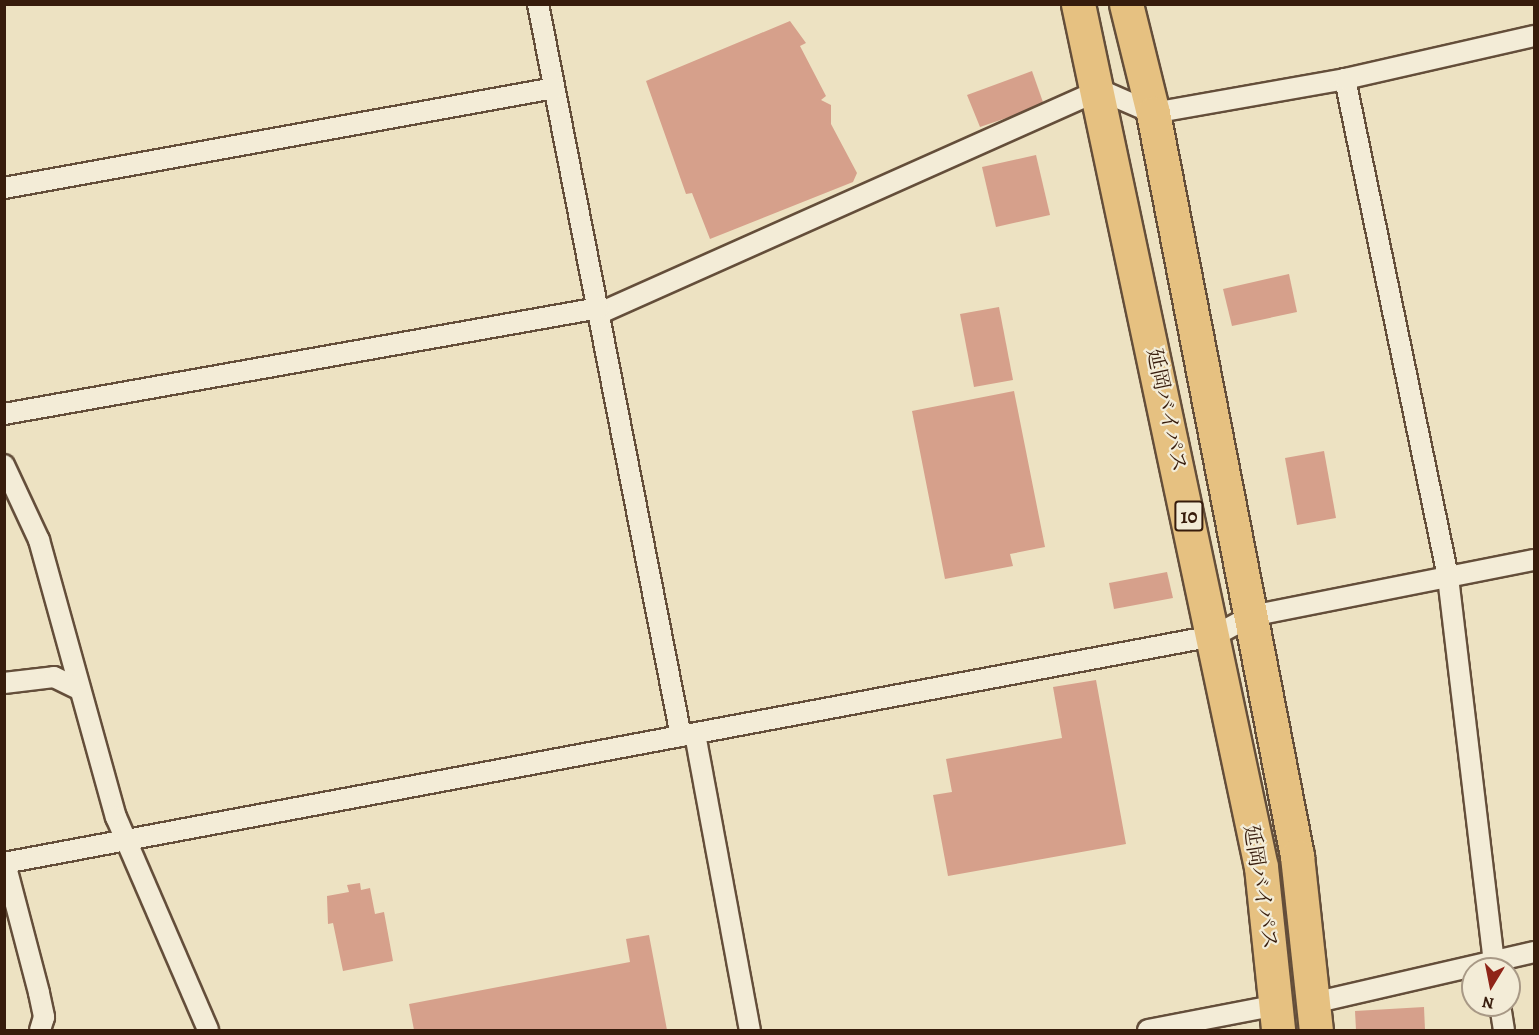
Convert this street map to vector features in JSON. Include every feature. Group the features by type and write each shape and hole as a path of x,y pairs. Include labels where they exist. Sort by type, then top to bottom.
{"highway":[{"name":"延岡バイパス","path":"1078,4 1100,90 1262,867 1278,1018"},
{"name":"延岡バイパス","path":"1126,4 1153,112 1297,856 1315,1017"}],"street":[{"path":"538,4 599,310 750,1030"},
{"path":"4,414 599,310 1100,90 1153,112 1344,79 1534,36"},
{"path":"1344,79 1448,577 1494,957"},
{"path":"4,188 554,88"},
{"path":"4,465 39,540 77,688 128,841 208,1030"},
{"path":"40,1030 41,1005 5,863 1214,636 1251,616 1534,560"},
{"path":"4,682 54,677 77,688"},
{"path":"1519,957 1534,952"},
{"path":"1315,1017 1461,975"},
{"path":"1148,1030 1278,1018"}],"building":[{"path":"790,21 806,43 800,46 826,96 821,100 831,105 831,124 857,173 853,182 710,239 692,193 686,194 646,81"},
{"path":"1032,71 1044,105 980,127 967,95"},
{"path":"1036,155 1050,215 996,227 982,167"},
{"path":"1289,274 1297,312 1232,326 1223,289"},
{"path":"999,307 1013,380 974,387 960,314"},
{"path":"1014,391 1045,547 1010,554 1013,566 945,579 912,411"},
{"path":"1324,451 1336,518 1297,525 1285,458"},
{"path":"1167,572 1173,598 1114,609 1109,583"},
{"path":"1096,680 1126,844 948,876 933,795 952,792 946,759 1062,738 1053,687"},
{"path":"360,883 361,890 370,888 375,914 384,912 393,961 343,971 333,923 328,924 327,896 349,892 347,885"},
{"path":"649,935 667,1030 414,1030 409,1004 630,962 626,939"},
{"path":"1424,1007 1425,1030 1356,1030 1355,1011"}]}
